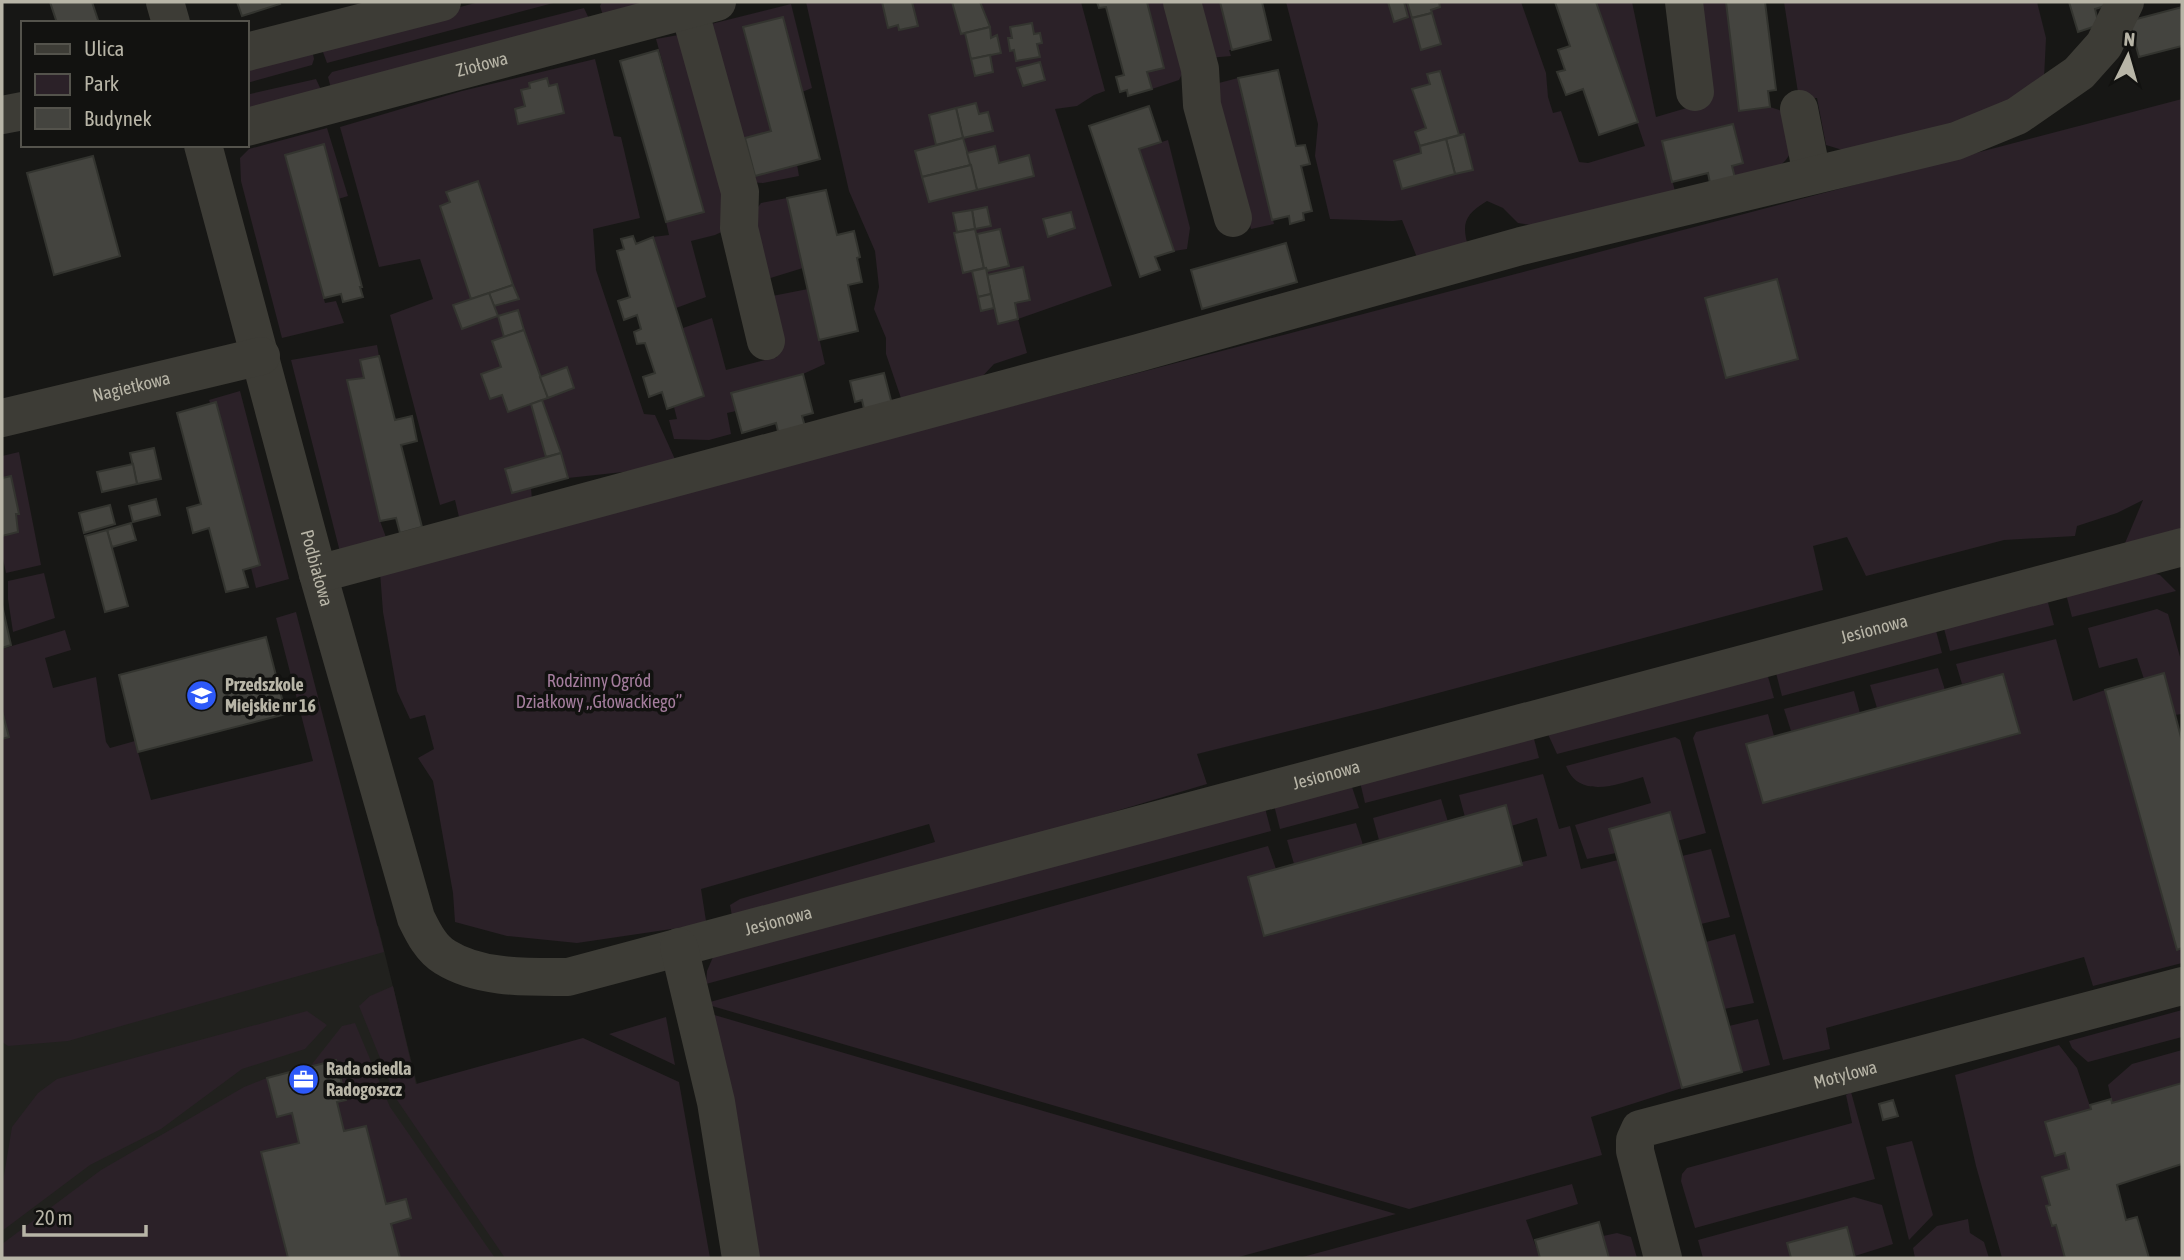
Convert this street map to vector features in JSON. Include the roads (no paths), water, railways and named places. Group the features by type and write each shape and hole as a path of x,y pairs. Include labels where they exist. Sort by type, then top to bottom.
{"street":[{"path":"165,2 170,21"},
{"path":"248,52 442,2"},
{"path":"1182,2 1200,69 1202,105 1233,218"},
{"path":"1684,2 1695,92"},
{"path":"318,574 1138,353 1521,246 1956,141 2017,116 2079,73 2104,45 2125,2"},
{"path":"703,6 740,192 739,229 766,341"},
{"name":"Ziołowa","path":"248,127 703,6"},
{"path":"1799,109 1812,175"},
{"path":"2,116 21,111"},
{"name":"Podbiałowa","path":"204,147 318,574 416,918 428,941 444,957 468,966"},
{"name":"Nagietkowa","path":"2,418 261,356"},
{"name":"Jesionowa","path":"468,966 493,974 568,977 2181,550"},
{"path":"679,947 716,1102 741,1258"},
{"name":"Motylowa","path":"1663,1258 1635,1151 1635,1140 1640,1129 2182,986"}],"place":[{"name":"Przedszkole Miejskie nr 16","path":"202,695"},
{"name":"Rada osiedla Radogoszcz","path":"303,1079"}],"park label":[{"name":"Rodzinny Ogród Działkowy „Głowackiego”","path":"599,691"}]}
